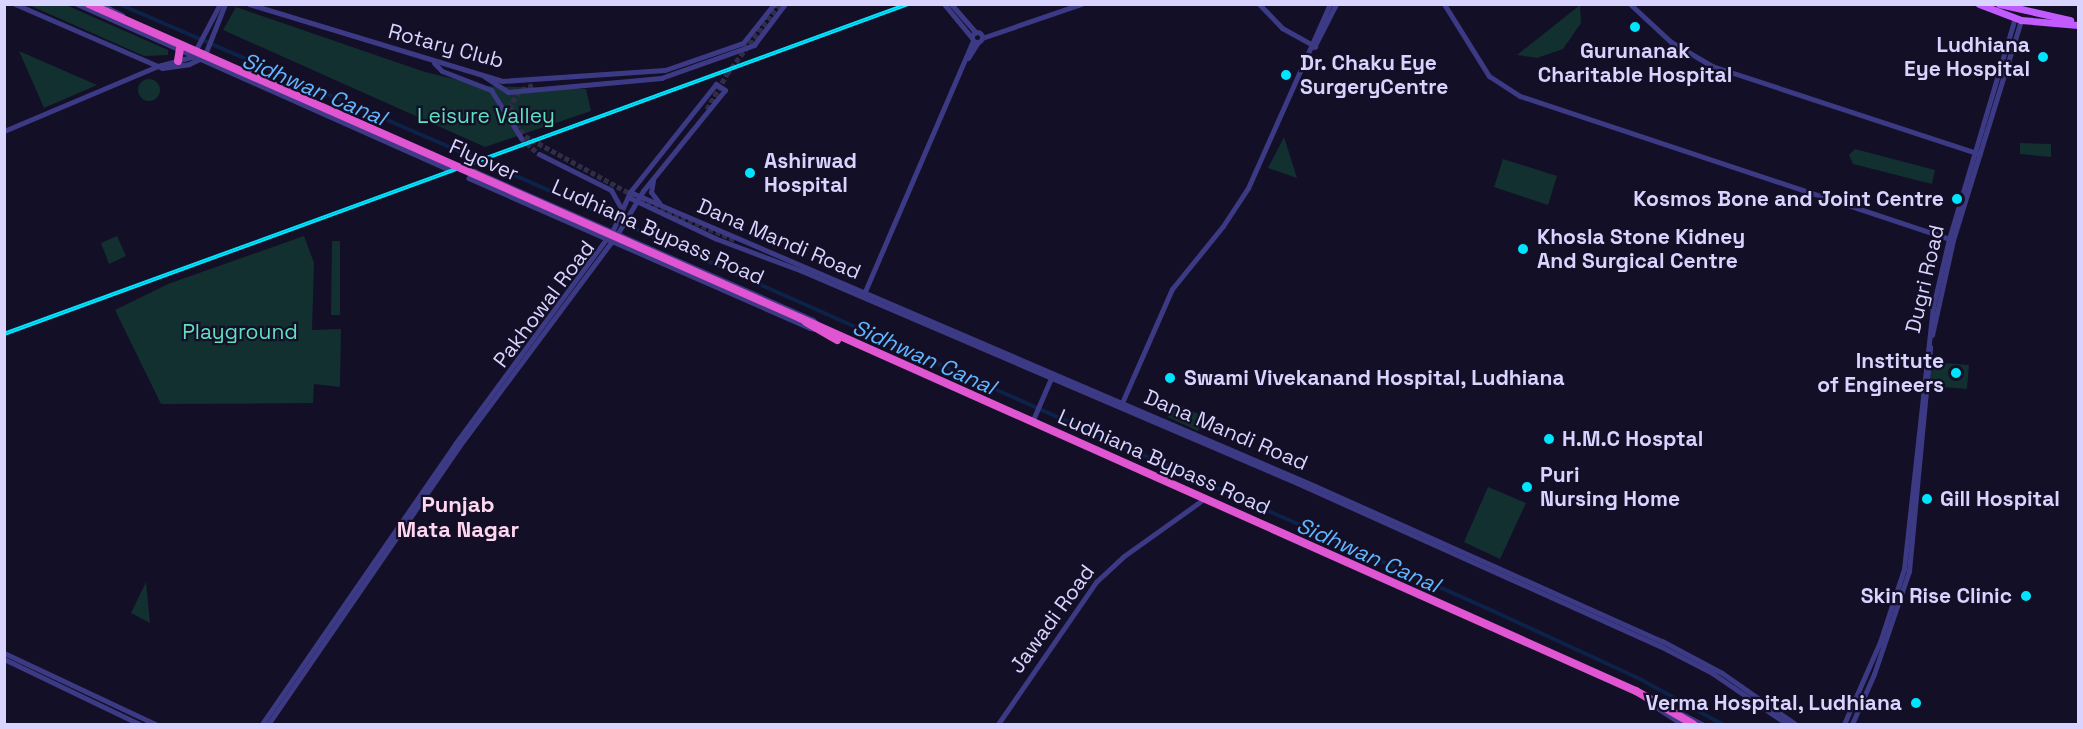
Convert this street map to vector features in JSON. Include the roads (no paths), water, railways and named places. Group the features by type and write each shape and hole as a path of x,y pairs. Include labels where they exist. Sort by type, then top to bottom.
{"highway":[{"name":"Flyover","path":"88,4 816,327"},
{"path":"178,61 180,49"},
{"name":"Ludhiana Bypass Road","path":"816,327 1034,419 1662,704 1670,711"},
{"name":"Ludhiana Bypass Road","path":"816,327 1670,711"},
{"path":"1670,711 1693,724"}],"main road":[{"path":"1978,4 2018,19 2079,21"},
{"path":"1999,4 2044,19 2079,26"}],"street":[{"path":"15,4 154,68 205,55 450,170 458,164 205,55 197,52 100,4"},
{"path":"77,4 180,49 197,52"},
{"path":"4,131 197,52 221,6 231,4"},
{"name":"Rotary Club","path":"249,4 434,63 502,81 665,70 732,49 742,43 774,4"},
{"path":"484,76 508,92 651,80 732,49 754,45 785,4"},
{"path":"944,4 976,38"},
{"path":"951,4 976,38"},
{"path":"863,295 976,38 1081,4"},
{"path":"1259,4 1282,28 1312,46"},
{"path":"1120,406 1172,290 1223,226 1248,188 1330,4"},
{"path":"1312,46 1336,4"},
{"path":"1444,4 1489,76 1520,96 1951,239"},
{"path":"1630,4 1671,42 1712,66 1979,153"},
{"path":"205,55 216,34 221,6"},
{"name":"Dugri Road","path":"1844,724 1880,642 1904,569 1927,342 1951,239 2018,19"},
{"path":"434,63 442,71 491,90 521,138"},
{"path":"533,86 657,76 665,70"},
{"name":"Pakhowal Road","path":"268,724 453,455 610,240 622,214 634,196 716,84 725,90 650,181 634,196 632,210 622,214"},
{"path":"539,154 611,190 619,199 622,214"},
{"name":"Ludhiana Bypass Road","path":"474,171 615,232 816,327 469,178 474,171"},
{"path":"650,181 651,192 663,206"},
{"path":"634,196 654,210 746,250 863,295 1051,381 1120,406 1683,657 1787,724"},
{"name":"Dana Mandi Road","path":"634,196 663,206 863,295 1053,374 1120,406 1662,641 1722,673 1795,724"},
{"path":"632,210 654,210"},
{"name":"Dugri Road","path":"1852,724 1878,664 1909,571 1930,343 1951,239"},
{"name":"Pakhowal Road","path":"262,724 455,444 610,240"},
{"path":"735,240 745,243 746,250"},
{"path":"1034,419 1053,374"},
{"name":"Jawadi Road","path":"998,724 1096,582 1124,556 1201,501"},
{"path":"5,655 139,724"},
{"path":"5,655 155,724"},
{"path":"1651,704 1682,724"},
{"path":"1662,704 1702,724"}],"waterway":[{"name":"Sidhwan Canal","path":"119,4 494,166 1493,611 1640,679 1722,724"}],"tunnel":[{"path":"707,109 727,74 779,4"},
{"path":"533,85 519,91 511,105 511,118 525,136 640,199 735,240"},
{"path":"521,138 539,154"}],"railway":[{"path":"4,334 908,4"}],"place":[{"name":"Gurunanak Charitable Hospital","path":"1635,27"},
{"name":"Ludhiana Eye Hospital","path":"2043,57"},
{"name":"Dr. Chaku Eye SurgeryCentre","path":"1286,75"},
{"name":"Ashirwad Hospital","path":"750,173"},
{"name":"Kosmos Bone and Joint Centre","path":"1957,199"},
{"name":"Khosla Stone Kidney And Surgical Centre","path":"1523,249"},
{"name":"Institute of Engineers","path":"1956,373"},
{"name":"Swami Vivekanand Hospital, Ludhiana","path":"1170,378"},
{"name":"H.M.C Hosptal","path":"1549,439"},
{"name":"Puri Nursing Home","path":"1527,487"},
{"name":"Gill Hospital","path":"1927,499"},
{"name":"Skin Rise Clinic","path":"2026,596"},
{"name":"Verma Hospital, Ludhiana","path":"1916,703"}],"district":[{"name":"Punjab Mata Nagar","path":"458,516"}],"park label":[{"name":"Leisure Valley","path":"486,116"},
{"name":"Playground","path":"240,332"}]}
